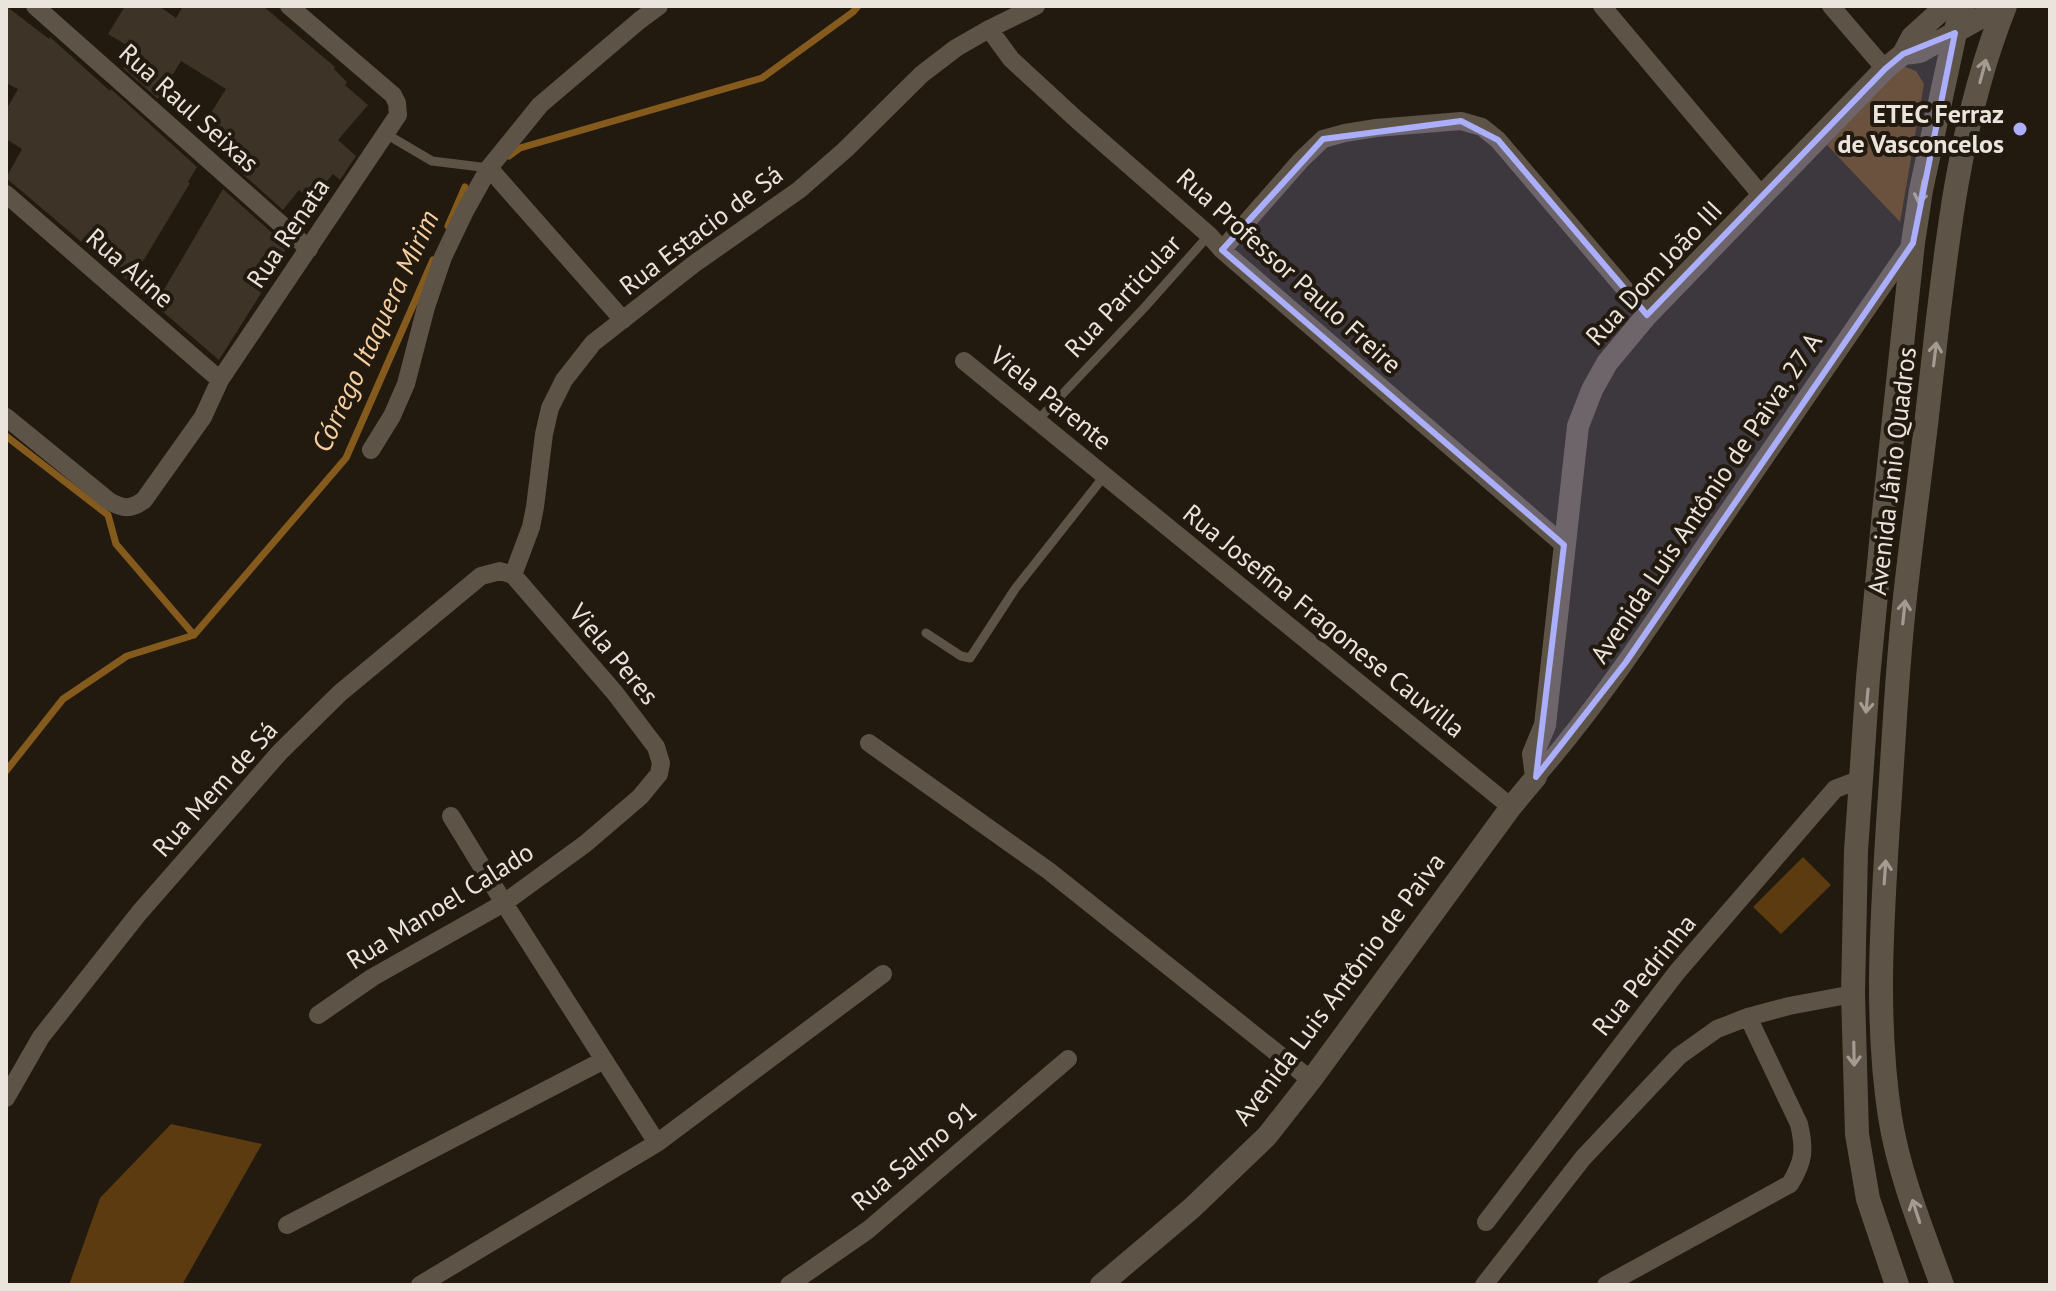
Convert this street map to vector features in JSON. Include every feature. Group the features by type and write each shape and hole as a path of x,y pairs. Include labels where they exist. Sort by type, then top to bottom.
{"main road":[{"name":"Avenida Jânio Quadros","path":"1897,1285 1868,1199 1857,1134 1853,994 1856,851 1884,512 1913,243 1921,190 1963,6"},
{"name":"Avenida Jânio Quadros","path":"1942,1285 1920,1225 1890,1118 1885,1074 1881,949 1903,619 1951,223 1980,81 2004,6"},
{"path":"1854,948 1881,949"},
{"path":"1860,1159 1897,1149"}],"street":[{"name":"Rua Raul Seixas","path":"35,6 309,249"},
{"name":"Rua Renata","path":"6,417 109,501 122,508 130,508 144,500 203,417 220,380 398,115 393,95 289,6"},
{"path":"371,450 392,416 406,384 443,257 489,168 540,105 659,6"},
{"name":"Rua Estacio de Sá","path":"513,575 531,527 550,408 564,380 593,343 694,264 799,190 845,150 922,74 956,48 1036,6"},
{"path":"1602,6 1763,197"},
{"path":"1831,6 1885,69"},
{"name":"Rua Dom João III","path":"1536,777 1533,754 1545,725 1578,426 1592,390 1607,363 1647,315 1903,54 1912,37 1946,6"},
{"name":"Rua Dom João III","path":"1903,54 1920,52 2004,6"},
{"name":"Rua Professor Paulo Freire","path":"989,29 1011,59 1076,119 1209,235 1222,250 1564,545"},
{"path":"1222,250 1323,139 1376,128 1461,121 1482,127 1498,140 1647,315"},
{"path":"489,168 623,320"},
{"name":"Rua Aline","path":"6,194 220,380"},
{"name":"Avenida Luis Antônio de Paiva, 27 A","path":"1536,777 1570,738 1626,662 1913,243"},
{"name":"Viela Parente","path":"964,361 1105,475"},
{"name":"Rua Josefina Fragonese Cauvilla","path":"1105,475 1511,807"},
{"name":"Rua Mem de Sá","path":"6,1098 41,1037 139,913 280,752 340,693 481,576 500,571 513,575"},
{"name":"Viela Peres","path":"513,575 615,693 656,747 661,763 659,774"},
{"path":"869,743 1049,871 1311,1080"},
{"name":"Rua Manoel Calado","path":"318,1015 373,977 504,903 585,844 640,797 659,774"},
{"name":"Avenida Luis Antônio de Paiva","path":"1101,1285 1192,1208 1267,1136 1536,777"},
{"name":"Rua Pedrinha","path":"1486,1222 1677,972 1835,789 1861,779"},
{"path":"451,816 657,1143"},
{"path":"420,1285 657,1143 883,974"},
{"path":"1484,1285 1583,1158 1679,1056 1717,1029 1748,1017 1853,994"},
{"path":"1606,1285 1790,1184 1798,1171 1803,1157 1799,1124 1748,1017"},
{"name":"Rua Salmo 91","path":"789,1285 868,1230 1068,1059"},
{"path":"287,1225 604,1060"}],"lane":[{"path":"386,134 432,161 489,168"},
{"name":"Rua Particular","path":"1037,421 1209,235"},
{"path":"926,633 961,656 970,658 1015,589 1105,475"}],"highlighted area":[{"path":"1955,33 1913,243 1626,662 1536,777 1564,545 1222,250 1323,139 1461,121 1498,140 1647,315 1885,69 1903,54"}],"shaded area":[{"path":"1903,66 1916,71 1924,84 1900,222 1827,145"},
{"path":"1803,857 1831,885 1781,934 1753,907"},
{"path":"171,1124 262,1144 182,1285 69,1285 100,1198"}],"building":[{"path":"6,6 50,37 197,167 130,283 6,178 22,149 6,139 6,110 18,89 6,83"},
{"path":"125,6 159,6 176,18 183,6 263,6 335,67 347,82 345,85 368,105 338,140 356,156 340,180 333,174 311,200 299,190 283,210 236,168 239,163 200,130 226,89 181,61 158,99 123,68 135,50 108,34"},
{"path":"223,189 288,247 256,285 263,290 219,360 155,305"}],"waterway":[{"name":"Córrego Itaquera Mirim","path":"509,156 520,148 762,78 858,6"},
{"name":"Córrego Itaquera Mirim","path":"448,226 465,187"},
{"name":"Córrego Itaquera Mirim","path":"6,771 63,699 127,656 194,635 346,458 433,260"},
{"path":"6,436 108,515 116,544 194,635"}],"place":[{"name":"ETEC Ferraz de Vasconcelos","path":"2020,129"}]}
